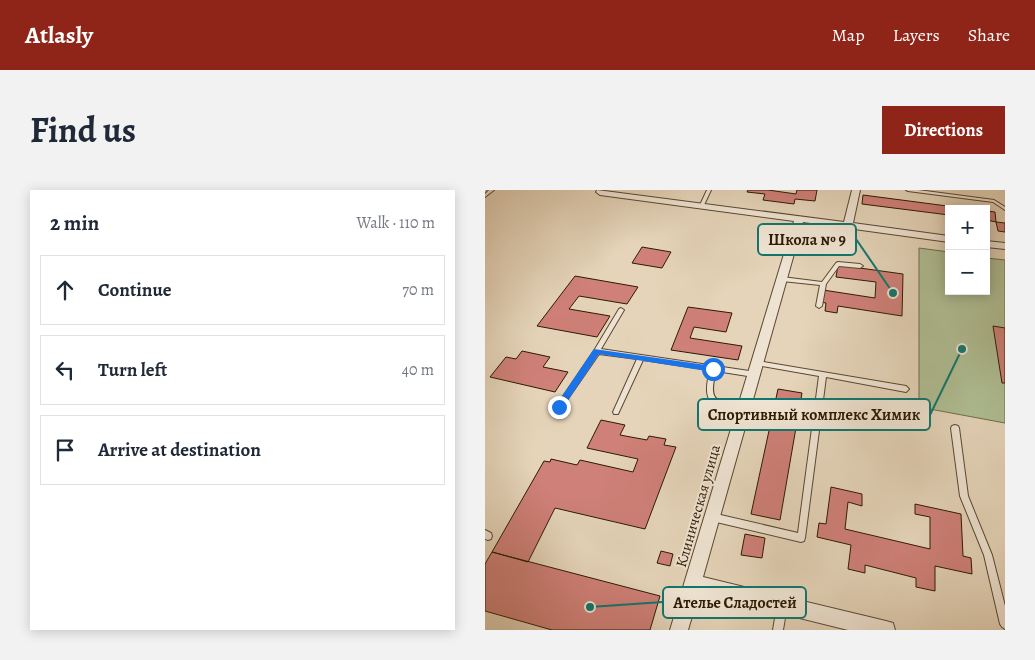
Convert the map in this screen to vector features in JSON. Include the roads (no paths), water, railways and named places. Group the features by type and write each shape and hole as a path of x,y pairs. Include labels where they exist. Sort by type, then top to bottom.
{"street":[{"path":"847,225 856,190"},
{"path":"601,191 945,238"},
{"name":"Клиническая улица","path":"679,630 800,218"},
{"path":"990,244 1005,246"},
{"path":"692,582 886,630"}],"lane":[{"path":"485,196 492,190"},
{"path":"702,205 709,190"},
{"path":"908,190 994,201 1005,209"},
{"path":"819,306 823,284 837,264 860,266"},
{"path":"782,279 823,284"},
{"path":"559,407 597,351 621,310"},
{"path":"597,351 713,369 755,369 823,374 906,388"},
{"path":"616,412 641,358"},
{"path":"713,369 708,385 710,397 718,406 743,410"},
{"path":"711,517 801,538 823,374"},
{"path":"955,428 964,496 988,555 1005,624"},
{"path":"778,630 783,605"}],"place":[{"name":"Школа № 9","path":"893,293"},
{"name":"Спортивный комплекс Химик","path":"962,349"},
{"name":"Ателье Сладостей","path":"590,607"}]}
